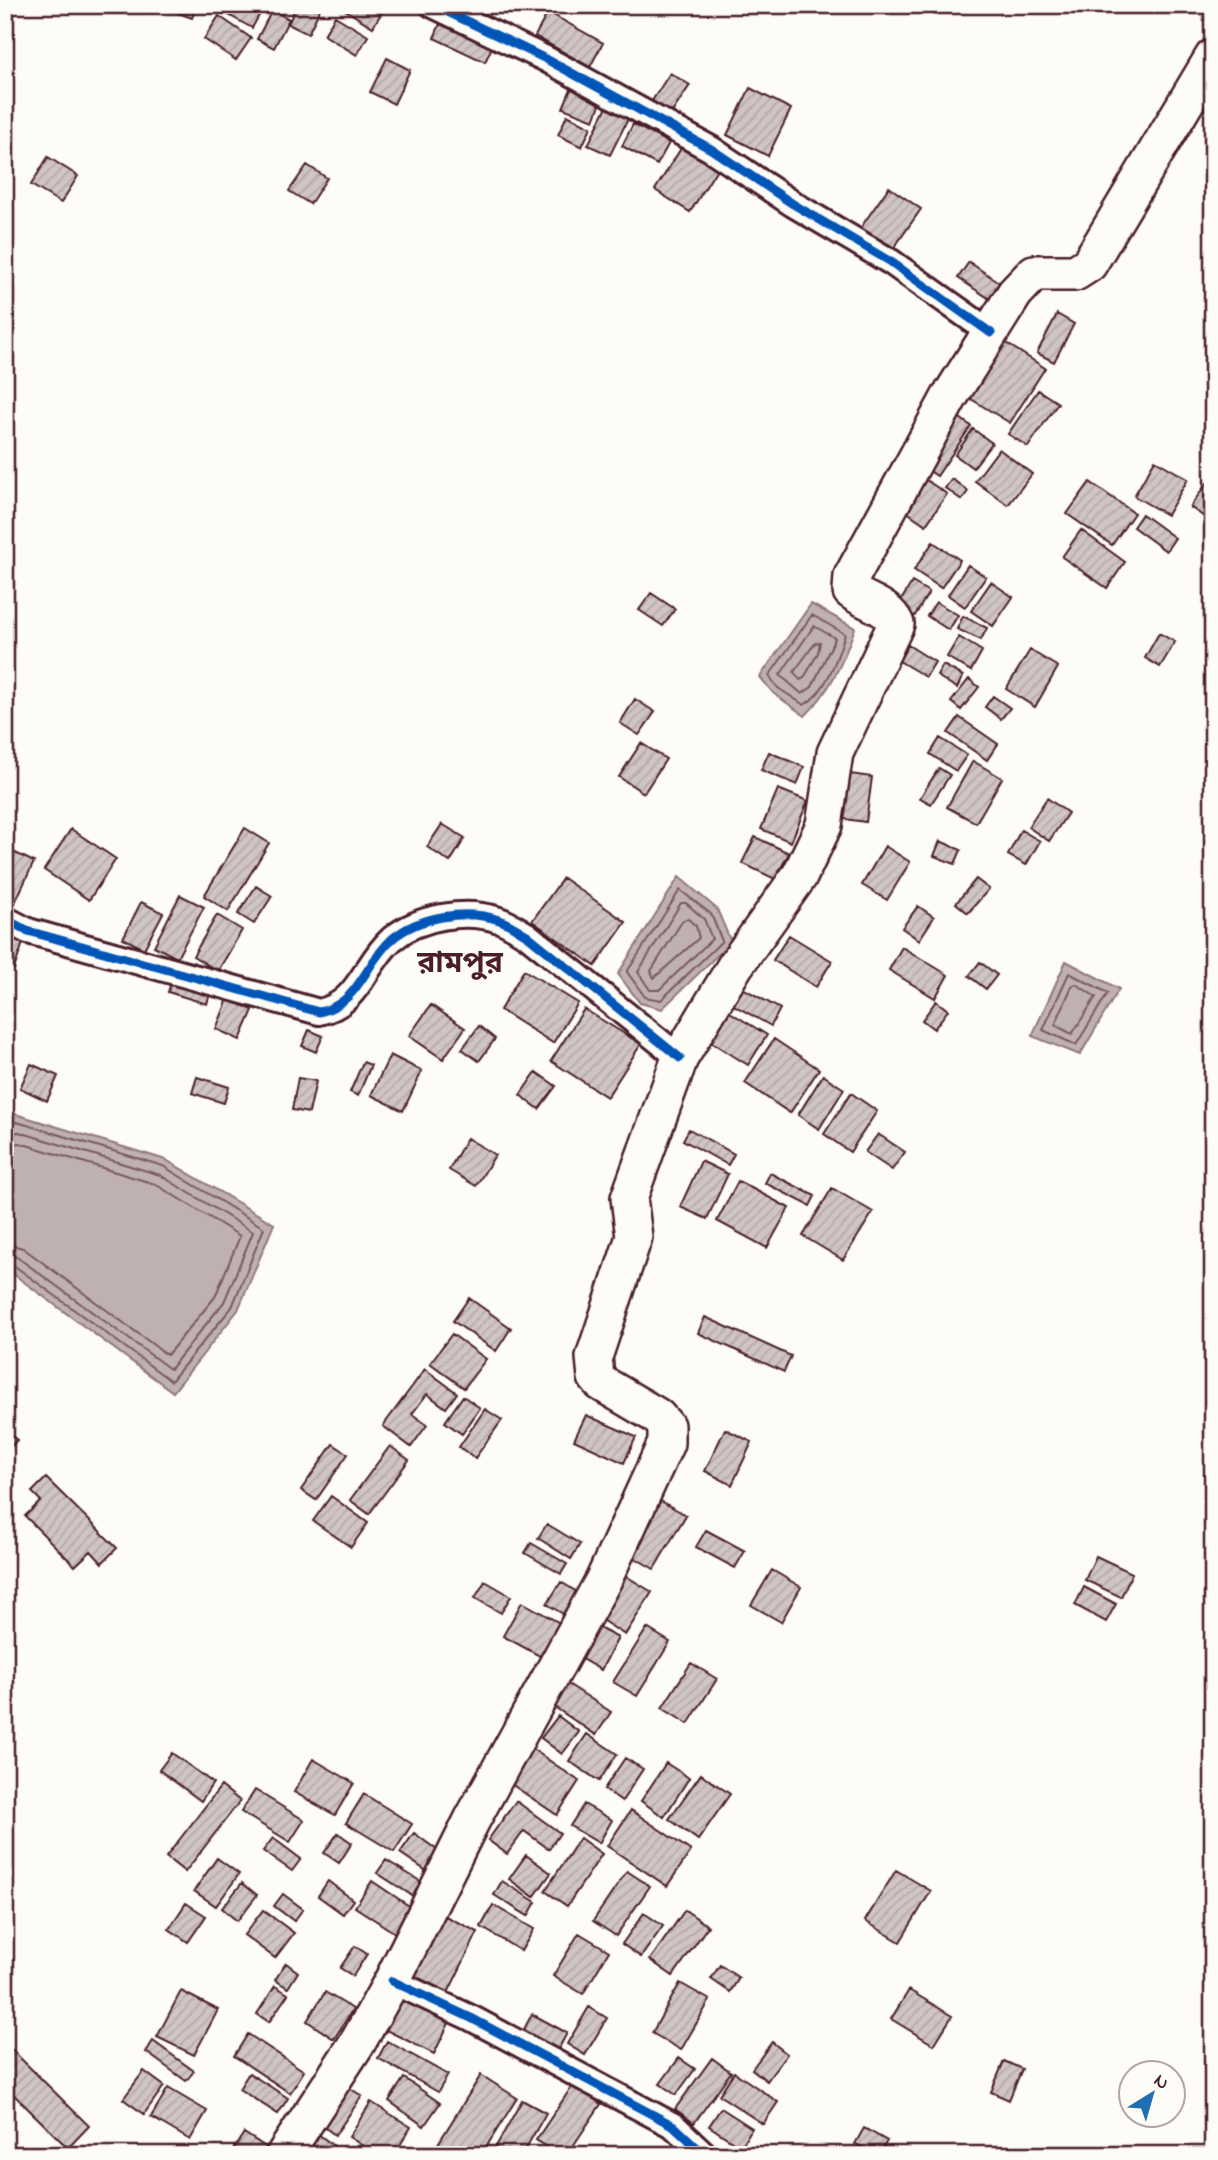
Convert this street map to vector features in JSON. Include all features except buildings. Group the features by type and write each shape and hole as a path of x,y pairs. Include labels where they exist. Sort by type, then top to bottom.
{"main road":[{"path":"284,2155 359,2040 392,1981 472,1821 604,1579 666,1443 666,1426 657,1416 601,1383 596,1377 594,1357 634,1237 629,1198 680,1058 735,966 800,875 824,825 835,753 896,624 892,615 883,608 851,591 852,576 949,398 1014,293 1034,273 1074,273 1090,264 1213,57"}],"street":[{"path":"433,5 546,59 711,149 793,204 891,262 991,333"},
{"path":"5,919 28,932 319,1012 334,1009 348,1000 392,940 429,920 470,914 500,920 527,935 680,1058"},
{"path":"392,1981 471,2018 674,2126 705,2155"}],"water":[{"path":"811,604 855,628 835,675 805,716 773,693 760,677"},
{"path":"679,877 717,909 731,942 662,1009 640,1003 618,974"},
{"path":"1066,961 1119,989 1080,1055 1032,1036"},
{"path":"12,1113 166,1160 274,1224 238,1310 173,1392 5,1268 5,1122"}],"cycle path":[{"path":"433,5 546,59 711,149 793,204 891,262 991,333"},
{"path":"5,919 28,931 319,1012 343,1001 360,982 382,949 403,931 443,917 486,917 506,923 527,935 680,1058"},
{"path":"392,1981 471,2018 674,2126 705,2155"}],"district":[{"name":"রামপুর","path":"460,962"}]}
